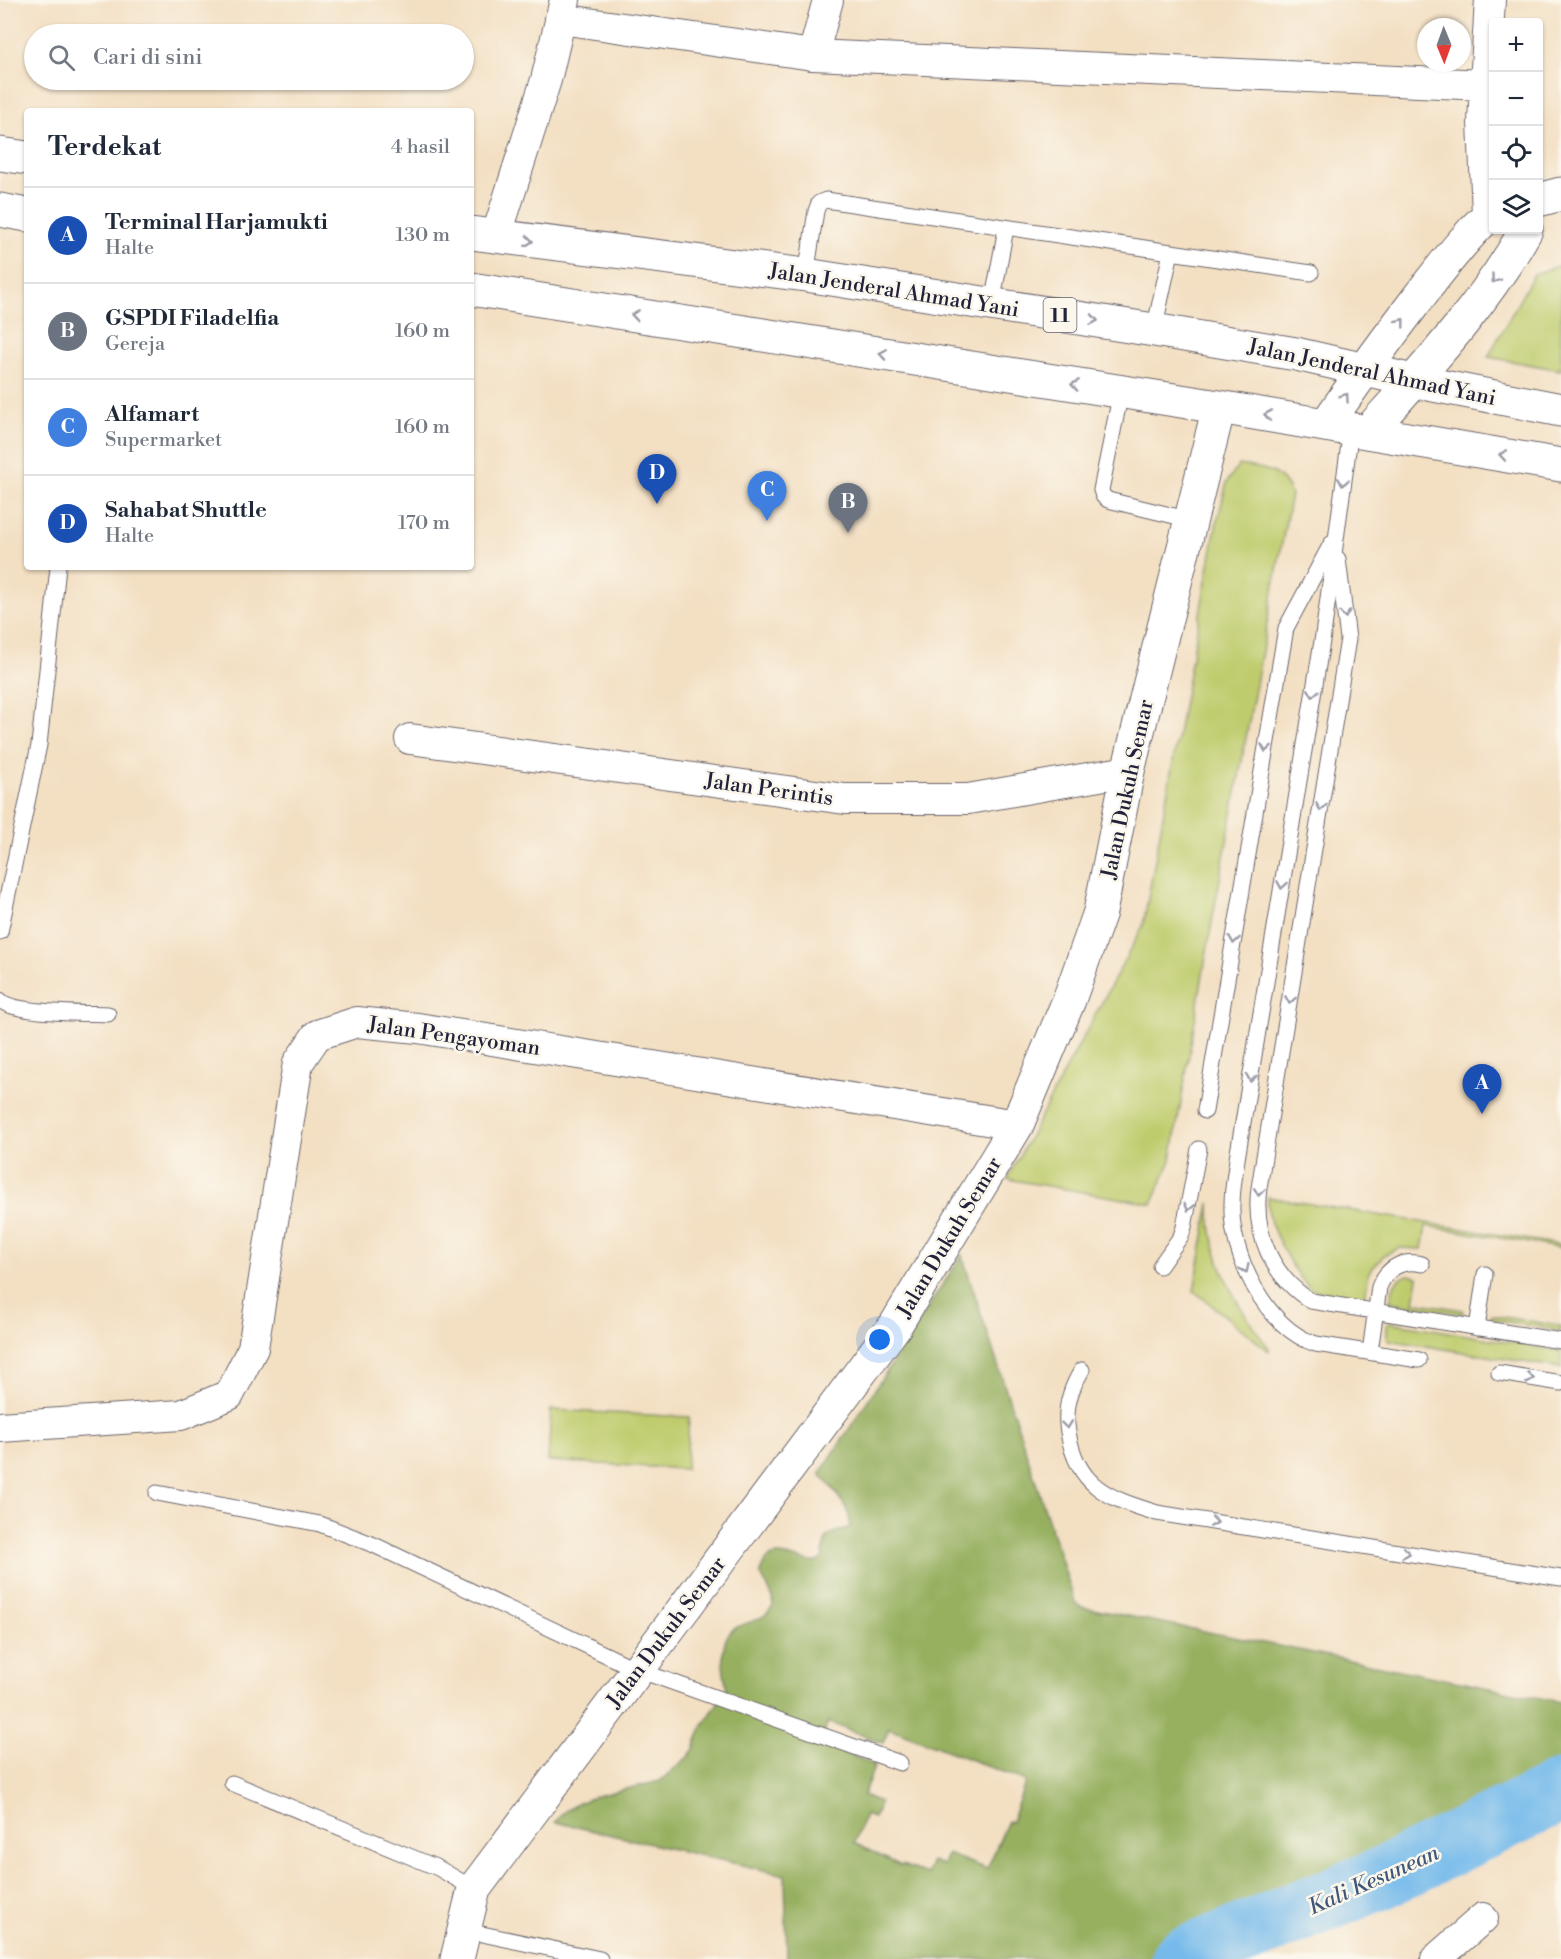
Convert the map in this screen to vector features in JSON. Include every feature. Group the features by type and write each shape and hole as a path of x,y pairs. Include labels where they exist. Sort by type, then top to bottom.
{"main road":[{"path":"0,154 24,158"},
{"path":"0,210 24,214"},
{"path":"1348,429 1365,369 1464,240 1489,215"},
{"path":"1348,429 1413,381 1450,340 1512,255 1524,234"},
{"name":"Jalan Jenderal Ahmad Yani","path":"484,235 806,275 1154,330 1296,354 1413,381 1561,410"},
{"path":"474,289 1219,407 1561,465"},
{"name":"Jalan Dukuh Semar","path":"460,1945 474,1889 895,1326 1017,1125 1070,1000 1100,912 1128,771 1219,407"}],"street":[{"path":"813,55 828,0"},
{"path":"1489,201 1483,122 1490,0"},
{"path":"484,235 546,80 562,9 813,55 1485,86"},
{"name":"Jalan Perintis","path":"410,739 845,799 968,799 1128,771"},
{"name":"Jalan Pengayoman","path":"0,1427 181,1415 229,1395 253,1348 298,1063 317,1035 357,1022 418,1028 1017,1125"},
{"path":"1436,1959 1483,1918"}],"lane":[{"path":"806,275 816,211 819,203 826,200 1311,273"},
{"path":"992,304 1006,228"},
{"path":"1154,330 1171,252"},
{"path":"1121,392 1101,490 1103,496 1108,500 1191,520"},
{"path":"1348,429 1323,635 1237,1159 1232,1206 1236,1245 1253,1285 1272,1313 1301,1339 1316,1344 1419,1360"},
{"path":"1205,1112 1286,628 1335,536"},
{"path":"1335,536 1348,639 1257,1212 1259,1227 1271,1256 1287,1282 1311,1301 1561,1341"},
{"path":"0,932 39,745 58,570"},
{"path":"0,1000 5,1006 21,1010 108,1014"},
{"path":"1160,1266 1181,1236 1184,1227 1199,1149"},
{"path":"1370,1352 1379,1287 1389,1271 1396,1265 1407,1262 1422,1264"},
{"path":"1477,1328 1485,1274"},
{"path":"1082,1370 1068,1399 1066,1414 1071,1449 1078,1467 1088,1479 1121,1501 1157,1513 1561,1578"},
{"path":"1500,1373 1561,1383"},
{"path":"157,1493 320,1524 374,1545 638,1670 900,1762"},
{"path":"232,1783 438,1868 474,1889"},
{"path":"460,1945 600,1959"}],"green space":[{"path":"1561,265 1561,370 1488,357 1534,274"},
{"path":"1239,465 1264,469 1276,474 1291,494 1210,933 1171,1160 1152,1204 1007,1179 1143,926 1216,526 1227,482"},
{"path":"1268,1197 1561,1245 1561,1248 1426,1226 1422,1249 1400,1248 1384,1255 1369,1272 1365,1298 1326,1293 1308,1286 1294,1268 1271,1224"},
{"path":"1210,1203 1214,1243 1226,1280 1245,1315 1269,1351 1194,1291"},
{"path":"962,1255 1075,1602 1082,1607 1561,1702 1561,1776 1515,1802 1497,1801 1353,1865 1208,1936 1154,1959 787,1959 785,1875 555,1822 565,1811 578,1803 600,1795 660,1781 689,1756 702,1727 727,1689 723,1655 726,1638 737,1627 762,1617 773,1606 773,1598 760,1573 764,1563 770,1557 777,1555 817,1562 823,1557 826,1538 832,1533 850,1527 845,1506 820,1474","holes":["828,1722 883,1743 889,1728 1026,1781 1011,1822 1008,1821 987,1869 947,1854 943,1865 932,1861 927,1874 901,1866 854,1843 865,1815 874,1818 880,1802 863,1795 875,1765 820,1743"]},
{"path":"1409,1275 1418,1277 1414,1302 1463,1310 1463,1314 1390,1302 1397,1281"},
{"path":"1491,1315 1561,1326 1561,1331 1490,1319"},
{"path":"1390,1322 1561,1351 1561,1368 1389,1340 1387,1324"},
{"path":"551,1410 689,1417 686,1469 548,1461"}],"waterway":[{"name":"Kali Kesunean","path":"1182,1959 1382,1878 1561,1791"}],"place":[{"name":"Sahabat Shuttle","path":"657,504"},
{"name":"Alfamart","path":"767,521"},
{"name":"GSPDI Filadelfia","path":"848,533"},
{"name":"Terminal Harjamukti","path":"1482,1114"}]}
